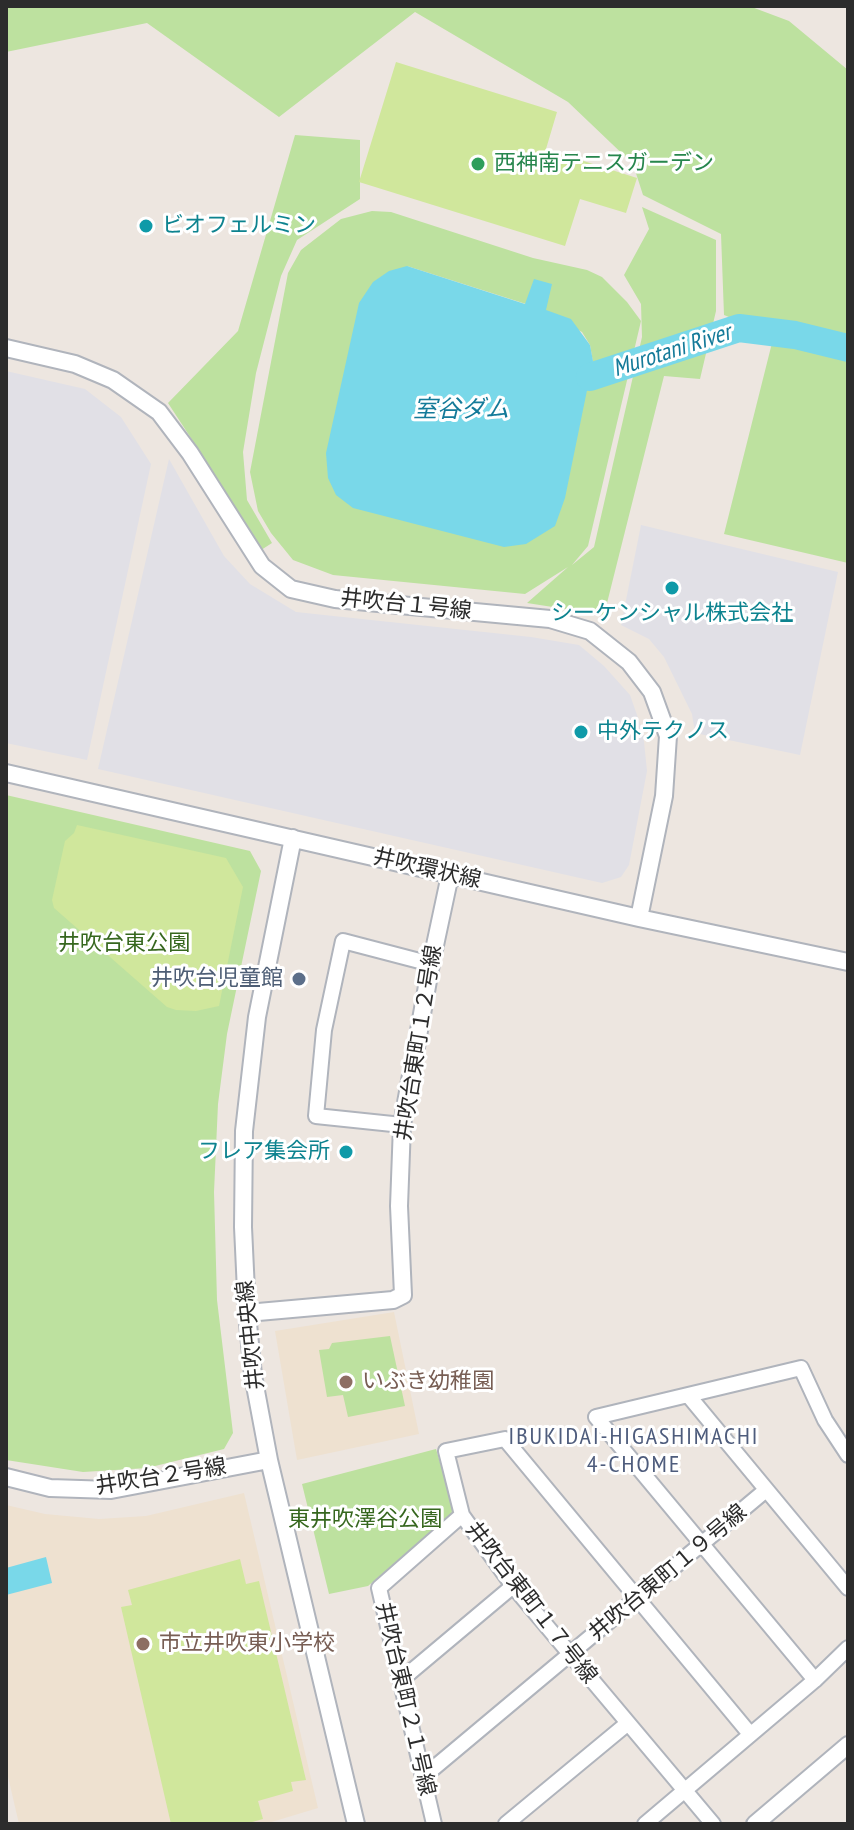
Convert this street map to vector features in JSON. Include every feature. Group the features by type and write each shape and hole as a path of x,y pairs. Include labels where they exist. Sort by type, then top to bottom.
{"street":[{"name":"井吹台１号線","path":"6,348 75,364 113,380 159,412 190,453 262,566 291,589 335,599 550,619 590,631 629,662 652,692 668,736 664,796 639,918"},
{"name":"井吹環状線","path":"6,773 639,918 848,962"},
{"name":"井吹中央線","path":"293,838 257,1017 244,1131 243,1227 247,1313 253,1375 269,1460 356,1824"},
{"name":"井吹台東町１２号線","path":"247,1313 393,1300 403,1295 399,1206 402,1125 450,875"},
{"path":"402,1125 316,1116 324,1030 343,941 431,964"},
{"path":"815,1680 596,1417 801,1368 825,1420 848,1455"},
{"path":"688,1395 848,1588"},
{"name":"井吹台東町１７号線","path":"713,1824 513,1586 462,1515 446,1451 505,1439 750,1734"},
{"name":"井吹台２号線","path":"6,1477 50,1488 111,1490 269,1460"},
{"name":"井吹台東町１９号線","path":"423,1777 766,1490"},
{"name":"井吹台東町２１号線","path":"434,1824 379,1588 462,1515"},
{"path":"401,1680 513,1586"},
{"path":"645,1824 815,1680 848,1648"},
{"path":"506,1824 628,1723"},
{"path":"755,1824 848,1745"}],"shaded area":[{"path":"6,371 85,389 121,417 151,464 87,760 6,743"},
{"path":"169,459 224,556 250,584 296,612 579,645 604,666 630,695 643,732 647,771 629,865 621,877 602,883 98,769"},
{"path":"641,525 838,572 800,755 695,733 692,714 664,657 649,639 621,625"},
{"name":"いぶき幼稚園","path":"394,1312 419,1434 297,1460 275,1331"},
{"name":"市立井吹東小学校","path":"244,1493 318,1808 265,1824 19,1824 6,1768 6,1505 45,1514 99,1519 146,1516"}],"green space":[{"path":"6,6 749,6 789,21 848,70 848,563 724,534 774,335 724,315 721,234 643,195 633,164 568,102 415,12 279,117 147,23 6,52"},
{"name":"西神南テニスガーデン","path":"396,62 557,112 546,149 637,178 626,213 580,199 565,246 359,182"},
{"path":"295,135 360,140 360,199 297,240 281,276 256,373 243,452 247,500 272,543 258,552 219,481 168,403 238,331"},
{"path":"642,207 716,240 716,311 700,379 664,376 604,615 527,603 568,567 525,594 333,575 293,560 258,511 250,472 288,273 301,250 341,219 372,211 391,212 533,258 587,270 602,277 627,302 641,321 588,546 572,565 594,547 642,337 641,304 624,275 649,229","holes":["407,266 526,304 582,332 590,345 593,362"]},
{"name":"井吹台東公園","path":"6,795 250,851 261,871 227,1034 218,1104 214,1192 217,1300 233,1433 224,1449 147,1468 83,1472 6,1460"},
{"path":"77,825 226,858 243,887 219,1006 196,1011 167,1007 54,908 52,900 65,841"},
{"path":"390,1336 405,1406 348,1417 343,1395 327,1397 319,1350 329,1349 332,1343"},
{"name":"東井吹澤谷公園","path":"436,1449 453,1506 451,1516 368,1586 329,1594 302,1484"},
{"path":"240,1559 246,1584 259,1581 306,1780 291,1782 293,1791 258,1801 263,1819 245,1824 171,1824 121,1607 132,1605 128,1590"}],"water":[{"name":"室谷ダム","path":"407,266 525,304 534,279 552,284 546,310 571,319 590,345 593,361 565,498 555,526 526,544 504,547 353,508 336,495 328,478 326,453 359,303 373,282 389,271"},
{"path":"46,1557 52,1583 6,1595 6,1568"}],"waterway":[{"name":"Murotani River","path":"590,377 739,328 795,335 848,348"}],"place":[{"name":"西神南テニスガーデン","path":"478,164"},
{"name":"ビオフェルミン","path":"146,226"},
{"name":"シーケンシャル株式会社","path":"672,588"},
{"name":"中外テクノス","path":"581,732"},
{"name":"井吹台児童館","path":"299,979"},
{"name":"フレア集会所","path":"346,1152"},
{"name":"いぶき幼稚園","path":"346,1382"},
{"name":"市立井吹東小学校","path":"143,1644"}],"district":[{"name":"IBUKIDAI-HIGASHIMACHI 4-CHOME","path":"634,1451"}]}
